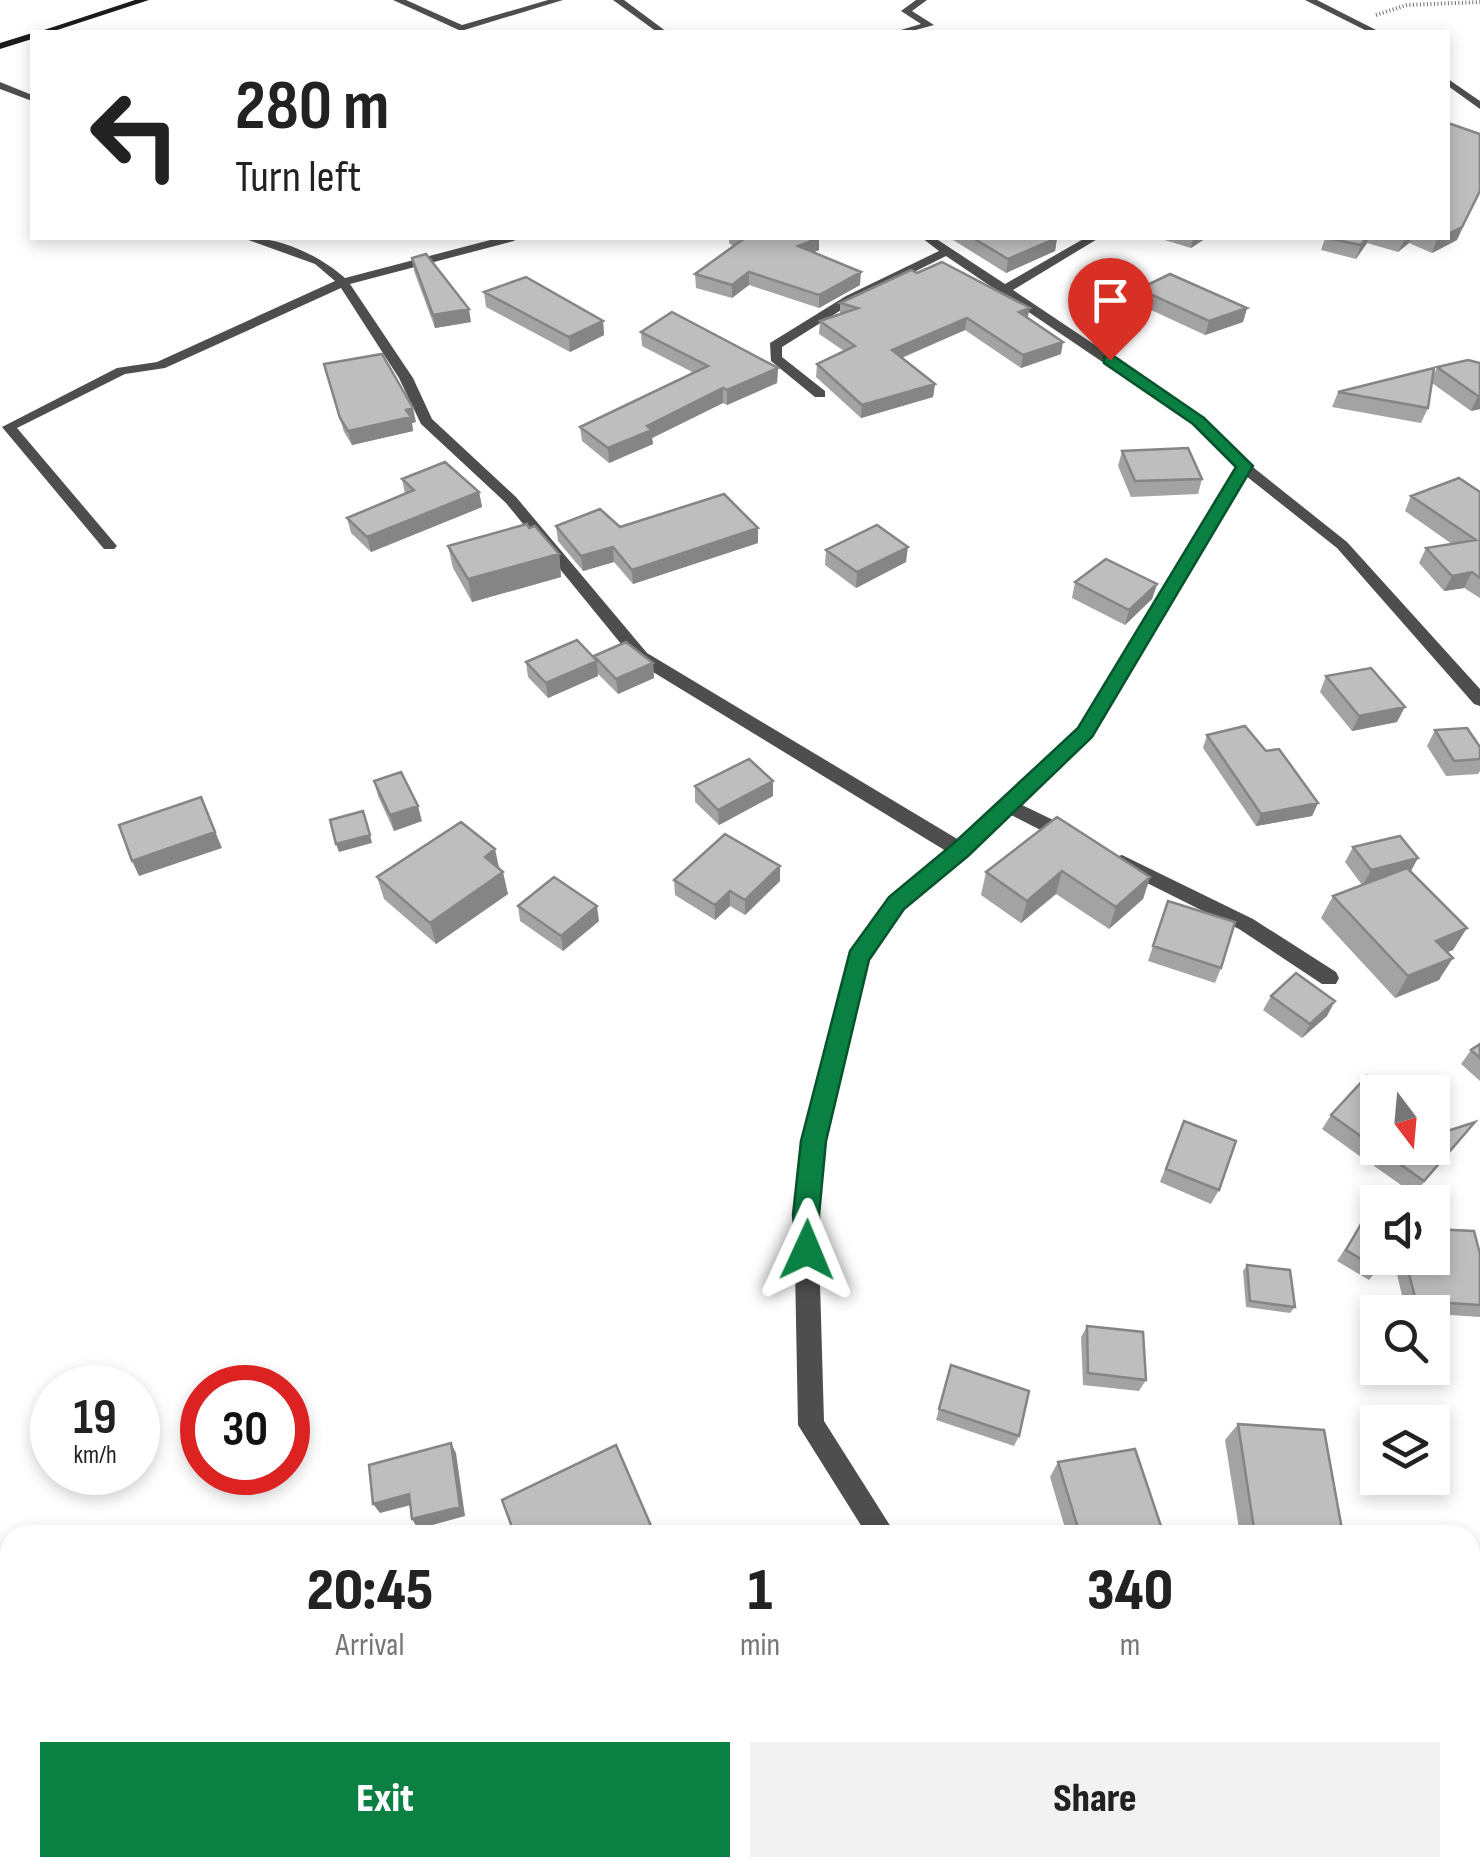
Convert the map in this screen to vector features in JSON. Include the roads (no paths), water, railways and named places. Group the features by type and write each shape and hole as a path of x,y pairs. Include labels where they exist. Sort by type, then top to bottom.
{"main road":[{"path":"49,30 144,0"},
{"path":"0,46 30,37"}],"street":[{"path":"398,0 461,28 558,0"},
{"path":"618,0 659,30"},
{"path":"907,30 929,25 906,11 922,0"},
{"path":"1310,0 1360,29 1364,13"},
{"path":"1450,84 1480,106"},
{"path":"0,85 30,97"},
{"path":"254,240 318,260 342,282 406,378 426,420 512,500 641,657 960,850"},
{"path":"109,546 4,423 122,371 160,364 342,282 502,240"},
{"path":"931,240 1199,421 1244,466 1342,545 1480,700"},
{"path":"1004,288 1088,240"},
{"path":"820,394 776,358 775,346 850,300 947,251"},
{"path":"876,1525 811,1425 806,1215 813,1141 858,957 896,903 960,850 1085,732 1244,466"},
{"path":"1008,806 1246,924 1330,978"}]}
